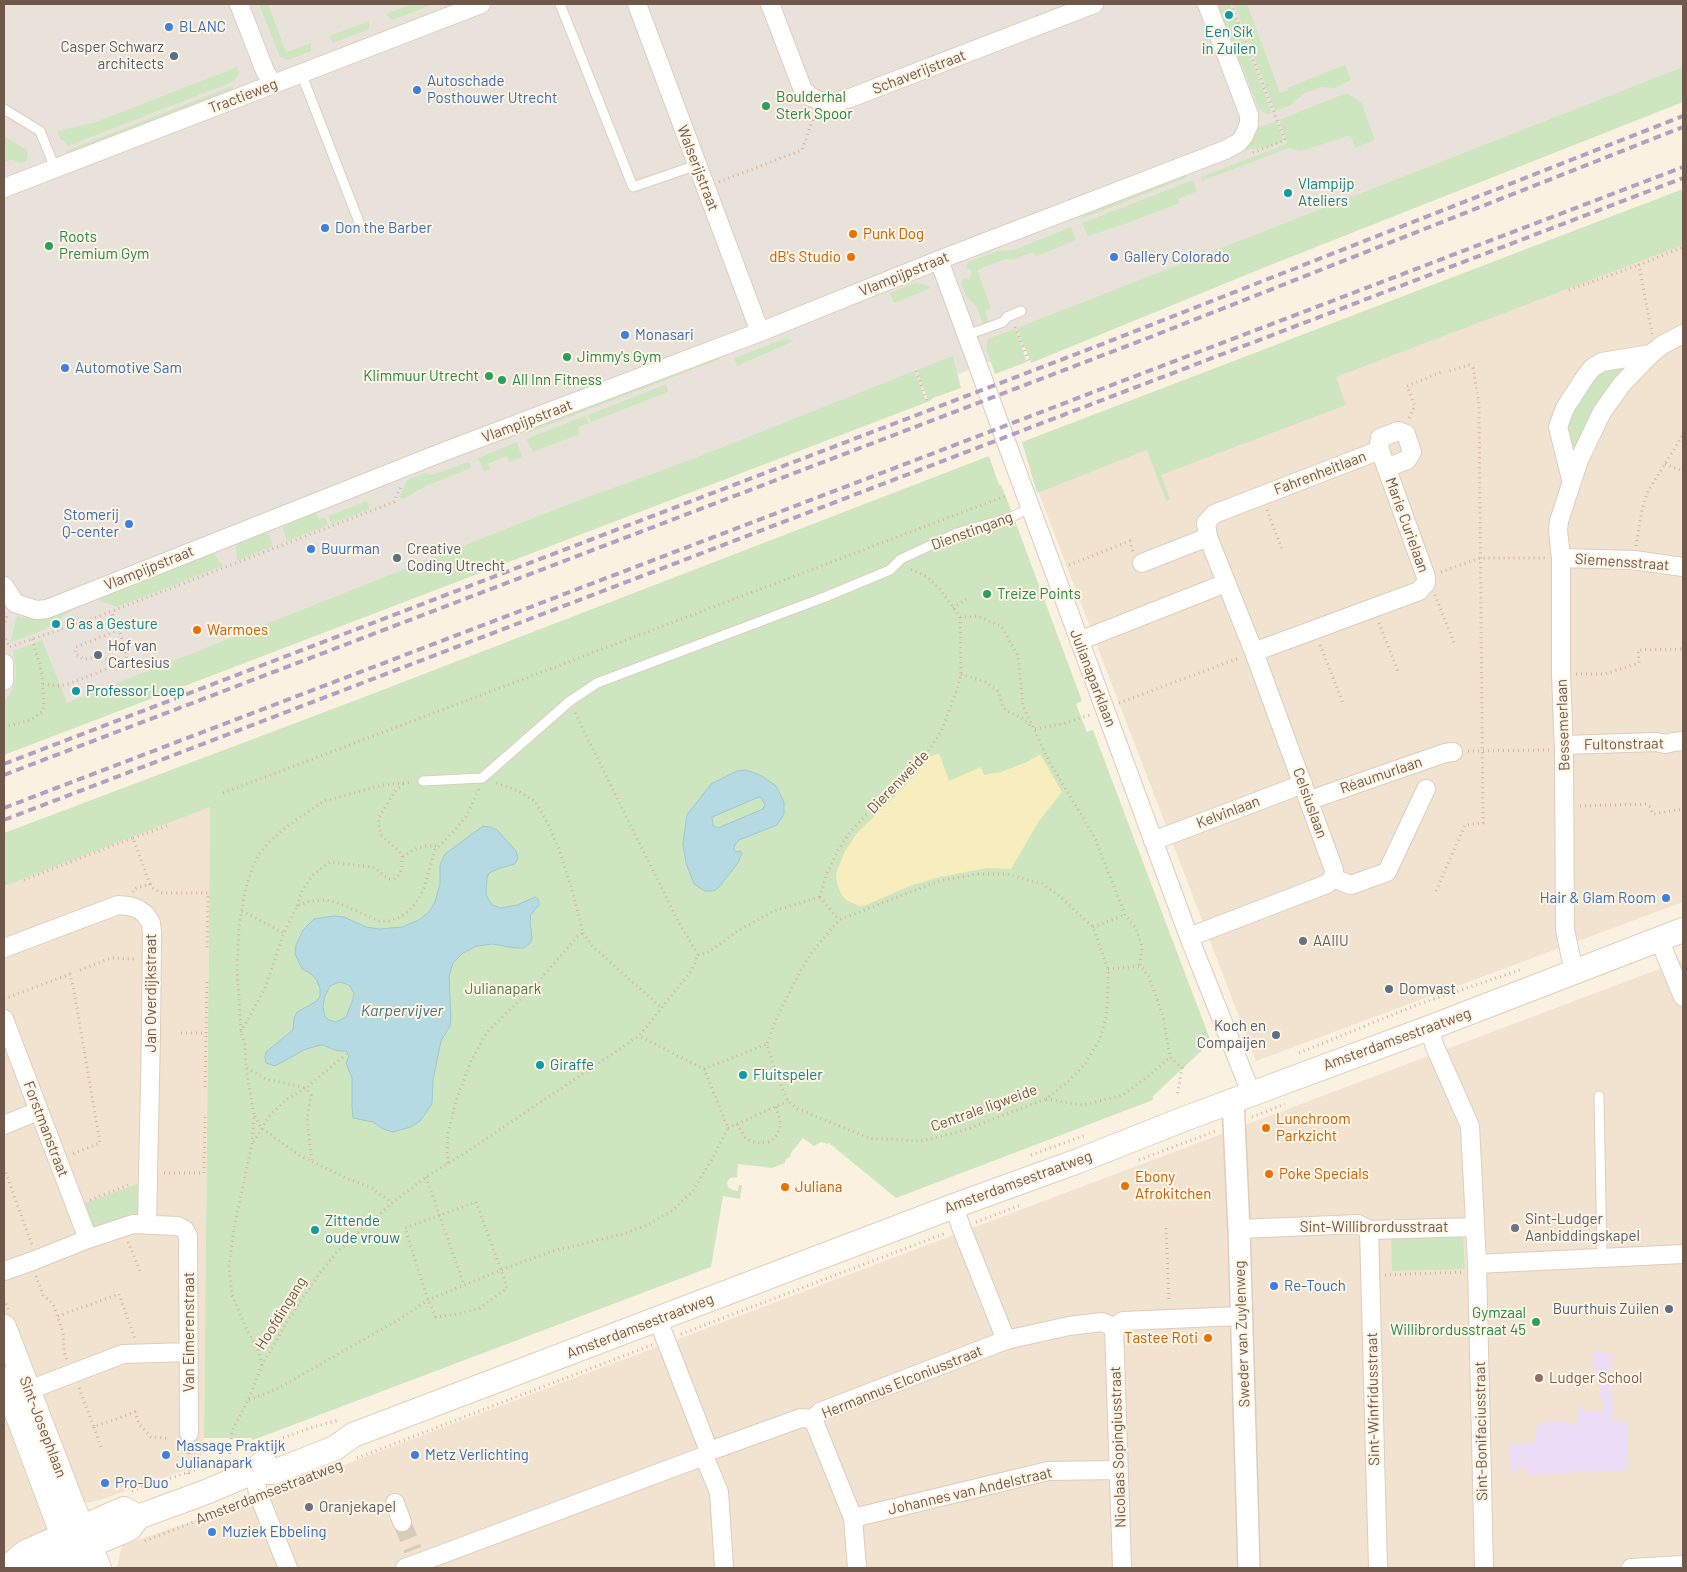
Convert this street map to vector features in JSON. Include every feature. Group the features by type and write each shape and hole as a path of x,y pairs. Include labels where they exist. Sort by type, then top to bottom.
{"main road":[{"name":"Amsterdamsestraatweg","path":"36,1568 76,1546 124,1509 138,1517 253,1472 274,1472 335,1448 353,1435 662,1330 957,1217 1078,1161 1683,930"},
{"name":"Sint-Josephlaan","path":"4,1327 34,1389 76,1546"},
{"name":"Sint-Josephlaan","path":"4,1379 8,1415 76,1546"},
{"name":"Amsterdamsestraatweg","path":"7,1568 26,1552 76,1546"},
{"path":"76,1546 99,1568"}],"street":[{"path":"239,4 273,85"},
{"name":"Tractieweg","path":"4,188 481,4"},
{"name":"Walserijstraat","path":"637,4 760,332"},
{"path":"770,4 803,90 811,98 820,102"},
{"name":"Schaverijstraat","path":"820,102 836,103 850,98 1094,4"},
{"name":"Vlampijpstraat","path":"4,586 15,602 36,610 47,609 443,452 760,332 939,260 1225,150 1238,143 1244,136 1249,124 1249,115 1206,4"},
{"name":"Julianaparklaan","path":"939,260 1189,936 1242,1097"},
{"name":"Bessemerlaan","path":"1574,972 1565,930 1561,558 1558,530 1571,479 1578,460 1602,412 1622,384 1653,353 1662,345 1681,338"},
{"name":"Bessemerlaan","path":"1571,479 1558,428 1565,408 1585,377 1592,368 1602,362 1653,353"},
{"path":"1380,450 1378,444 1380,438 1398,430 1403,433"},
{"name":"Marie Curielaan","path":"1386,468 1407,460 1412,452 1406,434 1403,433"},
{"name":"Marie Curielaan","path":"1254,652 1374,609 1419,591 1426,584 1430,584 1380,450"},
{"name":"Fahrenheitlaan","path":"1208,537 1206,523 1214,514 1380,450"},
{"path":"1142,563 1208,537"},
{"name":"Celsiuslaan","path":"1208,537 1310,800 1334,870 1334,878"},
{"name":"Siemensstraat","path":"1561,558 1634,560 1683,567"},
{"path":"1079,640 1226,583"},
{"path":"4,663 4,681"},
{"name":"Fultonstraat","path":"1564,748 1656,742 1665,744 1683,741"},
{"name":"Réaumurlaan","path":"1310,800 1445,752 1453,752"},
{"name":"Kelvinlaan","path":"1153,841 1303,784"},
{"name":"Réaumurlaan","path":"1334,878 1351,885 1387,872 1426,789"},
{"path":"1189,936 1327,884 1334,878"},
{"path":"4,948 118,905 129,906"},
{"name":"Jan Overdijkstraat","path":"129,906 145,914 151,923 152,933 147,1224"},
{"path":"1659,939 1683,997"},
{"name":"Forstmanstraat","path":"4,1019 88,1238"},
{"path":"1429,1028 1435,1047 1470,1126 1477,1268 1602,1258 1683,1254"},
{"name":"Sweder van Zuylenweg","path":"1242,1097 1235,1124 1249,1568"},
{"path":"4,1125 38,1111"},
{"path":"957,1217 1006,1340"},
{"name":"Van Eimerenstraat","path":"4,1271 122,1226 147,1224 178,1226 185,1230 188,1236 189,1433"},
{"name":"Sint-Willibrordusstraat","path":"1239,1229 1358,1224 1369,1230 1475,1227"},
{"name":"Sint-Winfridusstraat","path":"1369,1230 1378,1568"},
{"name":"Sint-Bonifaciusstraat","path":"1477,1268 1484,1568"},
{"name":"Hermannus Elconiusstraat","path":"412,1561 446,1561 707,1454 801,1418 813,1419 820,1412 1006,1340 1069,1326 1102,1322 1114,1326 1123,1321 1241,1316"},
{"name":"Nicolaas Sopingiusstraat","path":"1114,1326 1122,1568"},
{"path":"662,1330 719,1492 724,1568"},
{"path":"34,1389 123,1354 189,1352"},
{"path":"813,1419 853,1518 857,1568"},
{"name":"Johannes van Andelstraat","path":"853,1518 1048,1471 1118,1470"},
{"path":"253,1472 259,1496 288,1568"},
{"path":"395,1503 402,1522"},
{"path":"1631,1568 1683,1565"}],"lane":[{"path":"560,4 633,187 697,165"},
{"path":"302,73 359,222"},
{"path":"4,109 40,130 56,168"},
{"path":"967,335 1003,322 1007,317 1021,311"},
{"name":"Dienstingang","path":"890,570 901,559 957,533 1012,517 1030,508"},
{"path":"423,781 482,778 570,702 597,683 825,597 890,570"},
{"path":"1599,1096 1602,1258"}],"path":[{"path":"706,187 802,150 820,102"},
{"path":"1570,290 1683,247"},
{"path":"1639,265 1653,353"},
{"path":"1016,329 1029,362"},
{"path":"1436,891 1465,825 1484,823 1479,404 1473,368 1469,365 1449,371"},
{"path":"1403,433 1415,406 1407,386 1444,371"},
{"path":"916,372 927,400"},
{"path":"1634,560 1642,510 1648,491 1683,436"},
{"path":"1665,464 1683,471"},
{"path":"223,794 974,507 1023,490"},
{"name":"Fahrenheitlaan","path":"1261,496 1284,552"},
{"path":"1053,572 1130,542 1137,564 1142,563"},
{"path":"1456,645 1430,584 1480,558 1561,558"},
{"path":"890,570 907,568 926,576 939,588 960,618 978,616 1001,626 1018,656 1023,706 1050,763 1094,836 1125,915 1136,928 1142,947 1140,966 1149,977 1163,1016 1170,1057 1182,1068 1177,1097"},
{"path":"953,608 966,599"},
{"path":"1374,609 1399,674"},
{"path":"43,684 59,686 68,684 123,662 127,656 111,611"},
{"name":"Dierenweide","path":"820,897 827,873 838,850 851,831 924,757 941,732 961,674 960,618"},
{"path":"1326,626 1330,638 1318,641 1343,703"},
{"path":"119,630 76,647 75,652 76,655 84,659 97,657 123,662"},
{"path":"4,727 31,720 42,712 44,705 42,674 32,638"},
{"path":"1561,674 1605,674 1639,663 1638,650 1683,649"},
{"path":"1034,729 1075,721 1254,652"},
{"path":"961,674 985,682 998,691 1003,707 1022,718 1034,729"},
{"path":"570,702 679,923 698,955 707,953 739,930 774,911 820,897 839,920"},
{"path":"1453,752 1564,748"},
{"path":"297,906 310,901 324,900 336,902 380,921 389,921 409,911 418,900 424,888 435,850 467,815 477,796 482,778 514,788 535,801 559,849 583,933 593,947 662,1008"},
{"path":"262,1365 258,1350 232,1295 229,1266 234,1228 252,1144 254,1116 241,1032 237,968 239,926 245,892 252,868 259,854 271,840 324,801 383,785 423,781"},
{"path":"241,1032 265,988 284,933 297,906 302,890 313,875 330,862 373,867 389,878 394,879 402,868 402,854 381,835 379,818 396,790 406,782"},
{"path":"1564,806 1646,804 1650,807 1653,814 1683,809"},
{"path":"24,880 167,826"},
{"path":"133,838 151,887 161,893 208,893 207,948"},
{"path":"403,858 418,848 438,846"},
{"name":"Centrale ligweide","path":"766,1044 776,1019 801,970 813,951 839,920 939,881 978,874 1006,874 1042,884 1057,894 1093,928 1108,969 1106,1017 1100,1039 1085,1064 1070,1080 1046,1098 962,1131 921,1141 870,1138 798,1109 788,1101"},
{"path":"129,906 134,889 150,884"},
{"path":"242,911 284,933"},
{"path":"1093,928 1125,915"},
{"path":"448,1163 448,1133 456,1101 471,1061 487,1032 537,983 577,937 583,933"},
{"name":"Hoofdingang","path":"188,1474 229,1459 232,1431 248,1400 262,1365 287,1322 331,1259 392,1202 426,1177 639,1036 692,970 698,955"},
{"path":"80,970 111,958 143,959"},
{"path":"1108,969 1140,966"},
{"path":"4,999 70,974 100,1143 57,1160"},
{"path":"205,1087 207,978"},
{"path":"181,1033 206,1033"},
{"path":"639,1036 704,1069 728,1128"},
{"path":"248,1400 277,1389 428,1300 553,1251 623,1234 647,1225 672,1210 692,1192 728,1128 788,1101 777,1077 766,1044 704,1069"},
{"path":"252,1144 269,1116 346,1054"},
{"path":"1046,1098 1083,1105 1123,1095 1150,1076 1170,1057"},
{"path":"246,1068 266,1079 306,1088 311,1095 307,1118 312,1161"},
{"path":"737,1124 744,1137 749,1140 756,1143 769,1142 775,1138 780,1128 776,1106"},
{"path":"254,1116 261,1128 284,1145 346,1178 372,1188 392,1202"},
{"path":"75,1206 148,1175 204,1173 205,1117"},
{"path":"1132,1163 1235,1124"},
{"path":"4,1168 37,1259"},
{"path":"426,1177 464,1285"},
{"path":"476,1202 506,1288 480,1308 436,1317 428,1300 405,1228 439,1216 476,1202"},
{"name":"Amsterdamsestraatweg","path":"352,1460 662,1330 957,1217 1024,1204"},
{"path":"122,1226 140,1271"},
{"path":"1166,1228 1170,1319"},
{"path":"1370,1275 1477,1268"},
{"path":"58,1316 119,1294 141,1353"},
{"path":"317,1426 319,1433"},
{"path":"94,1427 101,1447"},
{"path":"126,1494 154,1483 188,1474 189,1433"},
{"name":"Amsterdamsestraatweg","path":"141,1542 259,1496"}],"shaded area":[{"path":"4,4 1683,4 1683,85 705,475 4,738"},
{"path":"1683,239 1683,902 1256,1061 1036,486"},
{"path":"210,807 204,1438 200,1465 100,1500 42,1511 62,1568 4,1568 4,879"},
{"path":"1683,960 1683,1568 117,1568 122,1545 206,1517"},
{"path":"1593,1352 1605,1352 1606,1355 1611,1354 1613,1422 1627,1422 1628,1470 1528,1475 1527,1468 1516,1469 1516,1472 1511,1473 1509,1444 1533,1443 1536,1439 1536,1427 1541,1422 1568,1421 1568,1424 1577,1424 1577,1406 1582,1406 1583,1412 1604,1411 1603,1399 1600,1399 1600,1379 1594,1379"}],"green space":[{"path":"259,4 268,4 286,52 311,43 311,51 288,60 280,57"},
{"path":"412,4 434,4 392,20 386,14"},
{"path":"1217,4 1230,4 1272,113 1266,114 1259,109"},
{"path":"1234,4 1247,4 1280,93 1288,90 1287,88 1345,65 1351,80 1335,88 1321,87 1305,93 1289,106 1275,111"},
{"path":"369,21 369,29 333,43 329,36"},
{"path":"237,67 239,73 236,79 230,83 68,146 61,140 57,131 93,123"},
{"path":"1683,67 1683,102 1263,268 1031,363 1017,328"},
{"path":"232,86 234,90 69,155 66,151"},
{"path":"1346,93 1361,102 1375,140 1355,148 1351,137 1348,136 1301,151 1289,148 1202,181 1201,177 1286,144 1287,142 1279,120"},
{"path":"1276,121 1283,140 1282,142 1269,147 1243,150 1252,140 1259,127"},
{"path":"4,136 27,150 26,162 21,163 11,160 4,162"},
{"path":"1184,174 1188,177 1081,219 1082,214"},
{"path":"1193,180 1197,191 1178,199 1179,203 1133,221 1088,236 1082,223"},
{"path":"1683,189 1683,245 1336,377 1346,405 1161,475 1170,499 1166,501 1147,450 1037,493 1022,442"},
{"path":"1071,227 1076,240 1037,256 1033,252 1014,259 1005,259 977,270 991,308 985,311 989,324 983,325 977,307 966,296 961,283 963,278 969,280 972,271 966,268 968,262 997,251 1014,250"},
{"path":"915,283 931,288 894,303 890,293"},
{"path":"1015,329 1027,362 995,374 986,349 988,339"},
{"path":"787,338 794,341 737,366 734,358"},
{"path":"953,356 961,388 4,755 4,702 13,689 15,680 16,669 13,651 42,640 67,703 561,507 690,460 914,371 926,400 928,400 917,370"},
{"path":"718,357 720,359 528,433 529,428"},
{"path":"1627,365 1627,368 1595,410 1572,451 1564,426 1599,370"},
{"path":"666,384 668,392 591,422 588,415"},
{"path":"585,416 589,423 578,427 580,434 533,452 526,439"},
{"path":"517,442 522,457 509,462 507,456 488,464 490,469 484,472 478,458"},
{"name":"Julianapark","path":"989,456 1082,701 1076,704 1087,732 1093,730 1211,1042 1153,1096 1153,1100 896,1198 829,1143 821,1142 814,1146 803,1138 790,1154 791,1156 785,1160 785,1163 772,1168 738,1164 737,1177 730,1178 727,1182 728,1187 738,1191 739,1185 742,1185 740,1199 723,1196 711,1267 253,1440 251,1438 204,1438 210,807 4,886 4,833 359,699"},
{"path":"467,462 471,468 428,485 403,499 399,497 407,480 425,473 432,475"},
{"path":"367,501 370,509 331,524 328,516"},
{"path":"316,512 319,519 325,517 328,525 287,541 283,529 284,525"},
{"path":"266,533 269,534 273,546 237,561 236,543"},
{"path":"213,552 223,566 117,607 95,599"},
{"path":"82,603 44,630 10,643 17,616 35,619"},
{"path":"142,1182 140,1212 99,1228 91,1225 83,1204"},
{"path":"1463,1234 1465,1269 1392,1271 1391,1236"}],"sand":[{"path":"939,753 949,781 981,767 984,775 1001,772 1027,762 1040,754 1062,792 1039,821 1011,869 987,868 939,877 910,886 866,905 859,906 846,900 841,894 836,874 844,853 857,833 932,756"}],"water":[{"path":"746,770 762,776 776,786 784,802 784,814 777,825 739,840 734,850 742,853 738,863 719,887 714,891 705,891 694,884 686,863 683,844 687,815 711,784 737,771","holes":["759,797 765,805 763,809 718,828 713,826 712,817"]},
{"name":"Karpervijver","path":"483,826 497,830 516,851 518,858 515,864 489,873 486,895 492,905 501,908 517,905 535,897 539,900 539,905 531,914 532,939 524,948 493,944 477,946 463,953 453,963 449,976 450,1026 441,1041 433,1080 432,1104 420,1121 411,1127 393,1132 383,1129 373,1122 353,1118 352,1078 346,1063 349,1056 346,1051 338,1051 323,1045 317,1046 306,1049 275,1066 266,1063 265,1057 266,1052 293,1030 294,1018 297,1012 317,1001 320,996 320,988 316,979 302,969 295,954 296,945 303,930 314,919 333,916 344,917 366,927 380,929 402,927 419,920 429,912 435,902 440,884 440,865 445,854","holes":["340,982 349,985 354,993 346,1017 336,1022 329,1020 325,1016 323,1007 325,996 330,986"]}],"tunnel":[{"path":"402,1522 413,1550"}],"railway":[{"path":"4,764 1105,343 1683,116"},
{"path":"4,775 1148,338 1683,127"},
{"path":"4,808 1683,167"},
{"path":"4,820 1683,178"}],"place":[{"name":"Een Sik in Zuilen","path":"1229,15"},
{"name":"BLANC","path":"169,27"},
{"name":"Casper Schwarz architects","path":"174,56"},
{"name":"Autoschade Posthouwer Utrecht","path":"417,90"},
{"name":"Boulderhal Sterk Spoor","path":"766,106"},
{"name":"Vlampijp Ateliers","path":"1288,193"},
{"name":"Don the Barber","path":"325,228"},
{"name":"Punk Dog","path":"853,234"},
{"name":"Roots Premium Gym","path":"49,246"},
{"name":"dB's Studio","path":"851,257"},
{"name":"Gallery Colorado","path":"1114,257"},
{"name":"Monasari","path":"625,335"},
{"name":"Jimmy's Gym","path":"567,357"},
{"name":"Automotive Sam","path":"65,368"},
{"name":"Klimmuur Utrecht","path":"489,376"},
{"name":"All Inn Fitness","path":"502,380"},
{"name":"Stomerij Q-center","path":"129,524"},
{"name":"Buurman","path":"311,549"},
{"name":"Creative Coding Utrecht","path":"397,558"},
{"name":"Treize Points","path":"987,594"},
{"name":"G as a Gesture","path":"56,624"},
{"name":"Warmoes","path":"197,630"},
{"name":"Hof van Cartesius","path":"98,655"},
{"name":"Professor Loep","path":"76,691"},
{"name":"Hair & Glam Room","path":"1666,898"},
{"name":"AAIIU","path":"1303,941"},
{"name":"Domvast","path":"1389,989"},
{"name":"Koch en Compaijen","path":"1276,1035"},
{"name":"Giraffe","path":"540,1065"},
{"name":"Fluitspeler","path":"743,1075"},
{"name":"Lunchroom Parkzicht","path":"1266,1128"},
{"name":"Poke Specials","path":"1269,1174"},
{"name":"Ebony Afrokitchen","path":"1125,1186"},
{"name":"Juliana","path":"785,1187"},
{"name":"Sint-Ludger Aanbiddingskapel","path":"1515,1228"},
{"name":"Zittende oude vrouw","path":"315,1230"},
{"name":"Re-Touch","path":"1274,1286"},
{"name":"Buurthuis Zuilen","path":"1669,1309"},
{"name":"Gymzaal Willibrordusstraat 45","path":"1536,1322"},
{"name":"Tastee Roti","path":"1208,1338"},
{"name":"Ludger School","path":"1539,1378"},
{"name":"Massage Praktijk Julianapark","path":"166,1455"},
{"name":"Metz Verlichting","path":"415,1455"},
{"name":"Pro-Duo","path":"105,1483"},
{"name":"Oranjekapel","path":"309,1507"},
{"name":"Muziek Ebbeling","path":"212,1532"}]}
